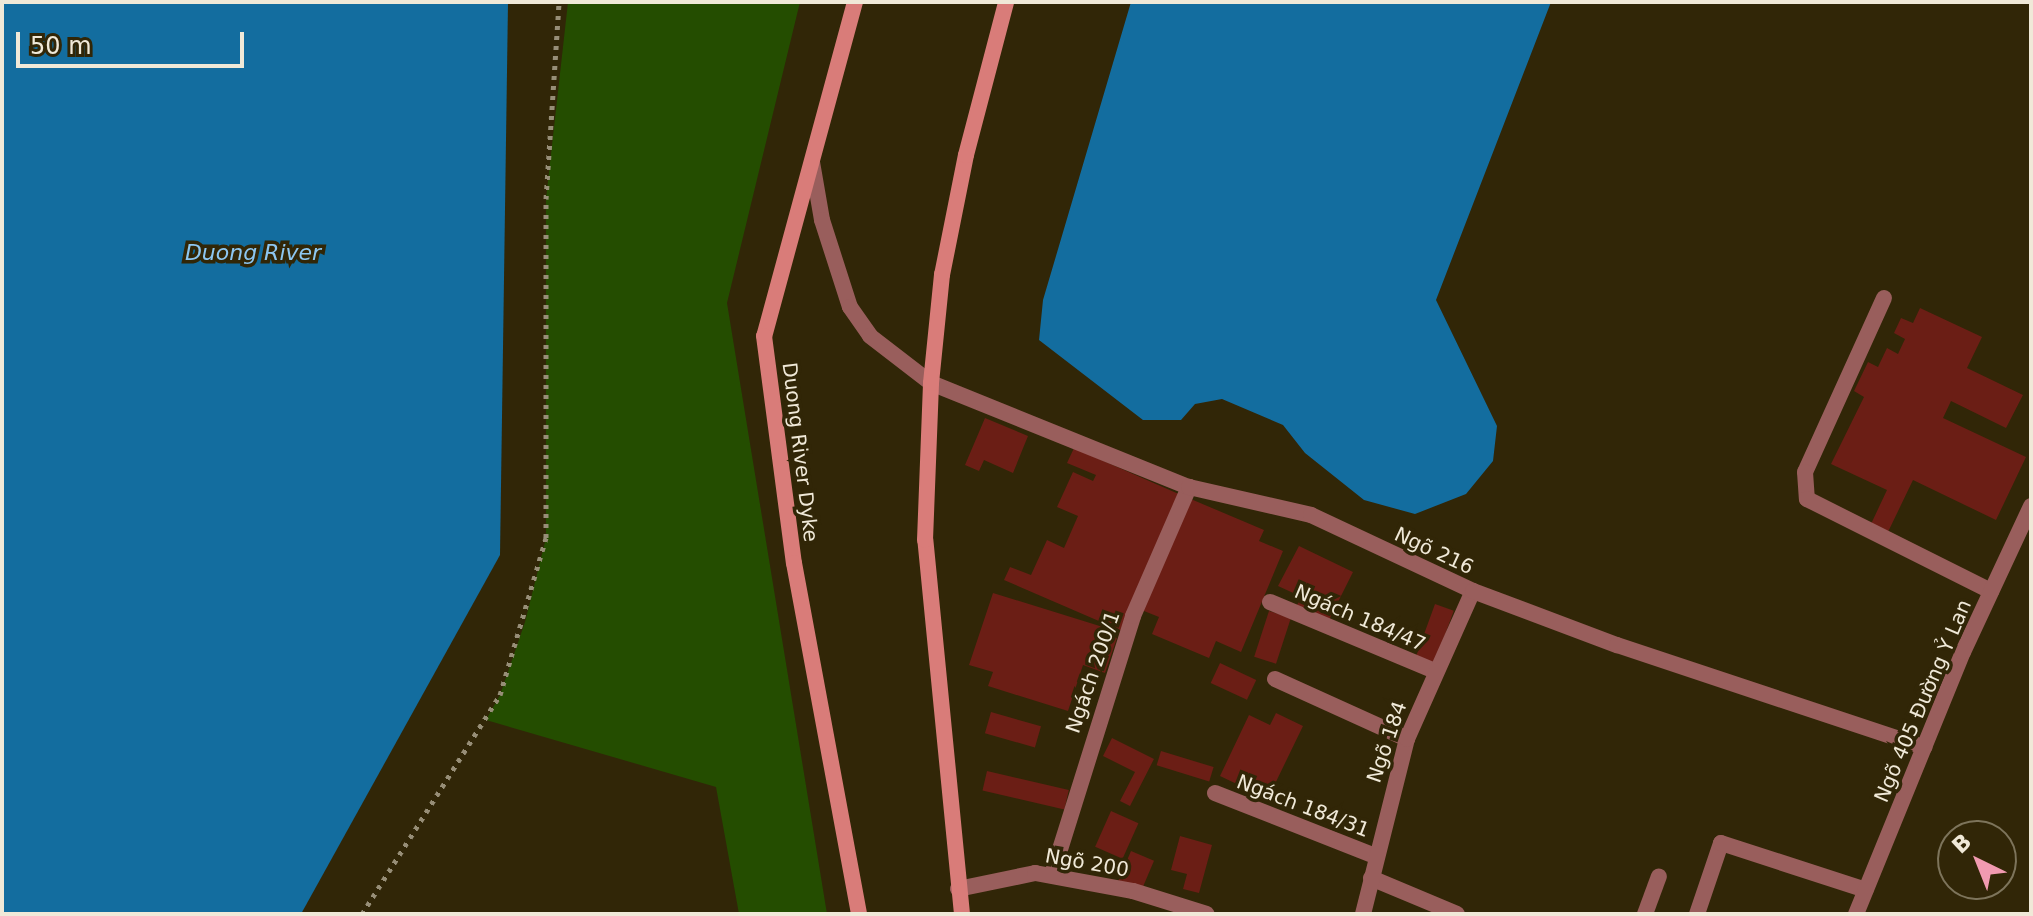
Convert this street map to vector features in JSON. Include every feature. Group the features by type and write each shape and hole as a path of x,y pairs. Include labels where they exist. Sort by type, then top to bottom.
{"main road":[{"name":"Duong River Dyke","path":"857,2 764,336 794,563 859,914"},
{"path":"962,914 925,540 931,383 942,275 966,155 1006,2"}],"street":[{"name":"Ngõ 216","path":"812,162 822,220 850,307 870,336 931,383 1189,487 1311,515 1473,591 1742,691 1924,747"},
{"path":"1884,298 1805,472 1807,499 1991,591"},
{"name":"Ngách 200/1","path":"1052,875 1133,616 1189,487"},
{"name":"Ngõ 405 Đường Ỷ Lan","path":"1856,914 1924,747 2031,506"},
{"name":"Ngõ 184","path":"1363,914 1375,856 1407,739 1473,591"},
{"name":"Ngách 184/47","path":"1270,602 1435,671"},
{"path":"1275,679 1407,739"},
{"name":"Ngách 184/31","path":"1215,793 1375,856"},
{"path":"1697,914 1721,843 1866,890"},
{"name":"Ngõ 200","path":"958,889 994,878 1052,875 1207,914"},
{"path":"1645,914 1659,876"},
{"path":"1371,878 1457,914"}],"path":[{"path":"362,914 500,695 546,538 546,199 559,2"}],"green space":[{"path":"568,2 800,2 727,303 827,914 739,914 716,787 486,720 500,695 525,622 546,538 546,199"}],"water":[{"name":"Duong River","path":"2,2 508,2 500,555 301,914 2,914"},
{"path":"1131,2 1551,2 1436,300 1497,426 1493,461 1466,494 1415,514 1364,500 1305,453 1283,425 1222,399 1195,404 1181,420 1143,420 1039,340 1043,300"}],"building":[{"path":"1920,308 1982,337 1967,368 2023,395 2006,428 1951,401 1943,418 2026,457 1996,520 1913,480 1888,532 1871,524 1887,490 1831,464 1864,397 1854,391 1868,362 1878,367 1887,348 1898,354 1905,339 1894,333 1901,318 1913,323"},
{"path":"985,418 1028,436 1013,473 984,460 979,471 965,465"},
{"path":"1074,448 1181,495 1122,631 1004,580 1010,567 1031,575 1047,540 1064,548 1078,516 1057,507 1073,472 1093,481 1096,475 1067,463"},
{"path":"1186,497 1264,530 1259,541 1283,551 1241,652 1216,641 1209,658 1152,634 1159,617 1139,609"},
{"path":"1299,546 1353,572 1329,620 1297,605 1302,597 1278,586"},
{"path":"993,593 1119,632 1105,673 1083,665 1068,711 988,686 993,672 969,665"},
{"path":"1435,604 1454,611 1434,666 1415,659"},
{"path":"1269,611 1291,618 1276,664 1254,657"},
{"path":"1220,663 1256,680 1247,700 1211,683"},
{"path":"991,712 1041,726 1035,747 985,733"},
{"path":"1276,713 1303,726 1272,790 1245,777 1241,786 1220,776 1249,715 1270,725"},
{"path":"1112,738 1154,759 1130,806 1120,801 1135,772 1103,756"},
{"path":"1161,751 1214,767 1209,781 1157,765"},
{"path":"987,771 1069,790 1064,809 983,790"},
{"path":"1111,811 1138,823 1123,859 1095,847"},
{"path":"1180,836 1212,845 1199,893 1183,889 1187,874 1171,870"},
{"path":"1131,851 1154,861 1140,893 1117,883"}]}
